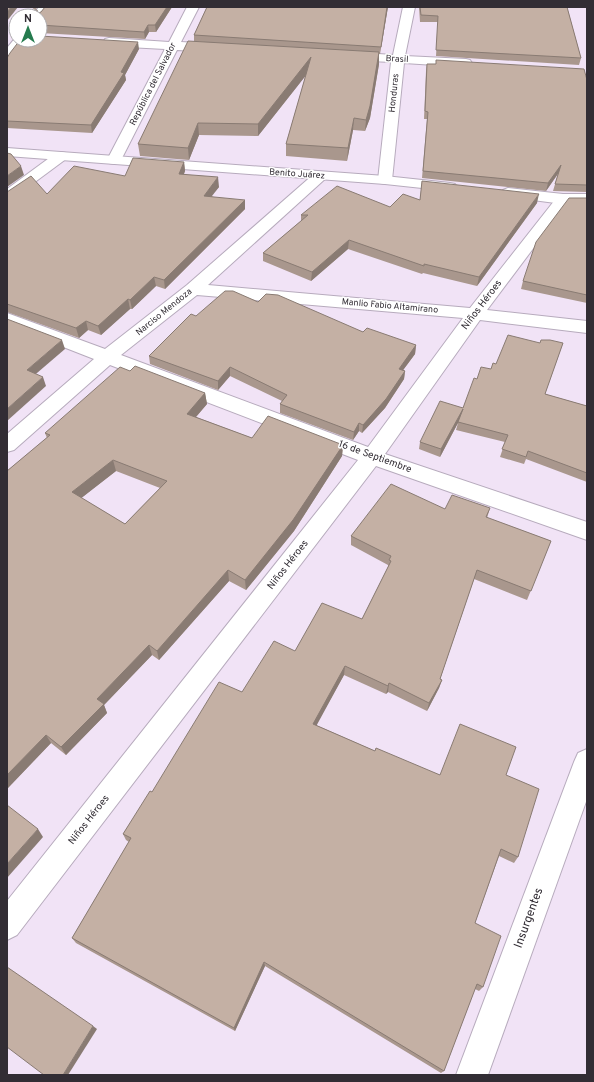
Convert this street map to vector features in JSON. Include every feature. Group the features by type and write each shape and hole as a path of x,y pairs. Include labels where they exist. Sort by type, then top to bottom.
{"street":[{"name":"República del Salvador","path":"114,160 192,7"},
{"name":"Honduras","path":"385,180 398,59 409,7"},
{"path":"95,41 227,49"},
{"path":"7,56 14,48"},
{"name":"Brasil","path":"336,55 477,64"},
{"name":"Benito Juárez","path":"7,152 385,180 462,188"},
{"path":"7,196 61,156"},
{"name":"Narciso Mendoza","path":"7,445 107,357 193,288 320,176"},
{"path":"493,192 563,199 587,199"},
{"name":"Niños Héroes","path":"7,925 372,457 475,314 563,199"},
{"name":"Manlio Fabio Altamirano","path":"193,288 475,314 587,327"},
{"name":"16 de Septiembre","path":"7,319 372,457 587,531"},
{"name":"Insurgentes","path":"472,1075 587,762"}],"building":[{"path":"167,7 155,25 148,25 144,32 48,26 48,8 44,8"},
{"path":"207,7 387,7 381,47 194,35"},
{"path":"420,7 567,7 581,58 436,50 438,16 421,15"},
{"path":"48,36 138,42 121,72 124,73 91,125 7,121 7,58 14,48 48,48"},
{"path":"188,41 379,52 370,106 366,120 354,118 348,148 286,144 311,57 258,124 198,123 188,148 138,144"},
{"path":"436,60 584,69 587,80 587,185 555,184 561,165 548,183 423,171 428,112 425,111 427,64 436,64"},
{"path":"7,153 11,154 21,166 7,176"},
{"path":"133,158 184,162 179,174 218,177 204,196 245,200 164,280 154,277 130,300 128,299 98,326 86,321 76,328 7,304 7,192 31,176 47,194 74,166 125,176"},
{"path":"422,181 539,194 479,277 424,264 424,266 349,240 312,272 263,253 308,215 301,215 337,186 390,207 403,194 420,200"},
{"path":"569,198 587,198 587,295 523,281 536,242"},
{"path":"225,291 233,291 258,302 266,294 278,295 363,332 367,328 416,345 399,369 405,371 386,399 363,425 359,423 354,432 280,404 287,395 230,367 218,381 149,356 191,314 196,316"},
{"path":"7,319 62,340 27,370 43,377 7,409"},
{"path":"508,335 540,343 541,340 550,340 563,343 545,394 587,406 587,473 528,451 526,457 502,449 508,435 458,422 463,409 441,449 420,442 440,401 463,408 474,378 477,379 481,367 491,369 493,363 496,364"},
{"path":"135,366 205,393 187,414 252,438 268,416 343,445 293,520 245,580 228,570 157,651 149,645 97,699 104,704 61,747 46,735 7,775 7,471 50,435 45,433 120,367 130,371","holes":["113,460 167,481 125,524 72,492"]},
{"path":"391,484 445,509 452,495 490,508 486,517 551,541 531,591 477,570 440,679 442,680 429,703 389,683 388,686 345,666 313,724 375,751 376,748 440,775 460,724 516,747 506,775 539,789 518,857 501,849 475,923 501,936 483,987 477,984 444,1071 264,962 234,1028 72,938 131,838 123,834 150,791 152,792 219,682 242,692 274,641 295,651 322,603 362,619 391,561 389,560 391,556 351,536"},
{"path":"7,805 38,829 7,864"},
{"path":"7,967 93,1026 63,1075 44,1075 7,1047"}]}
